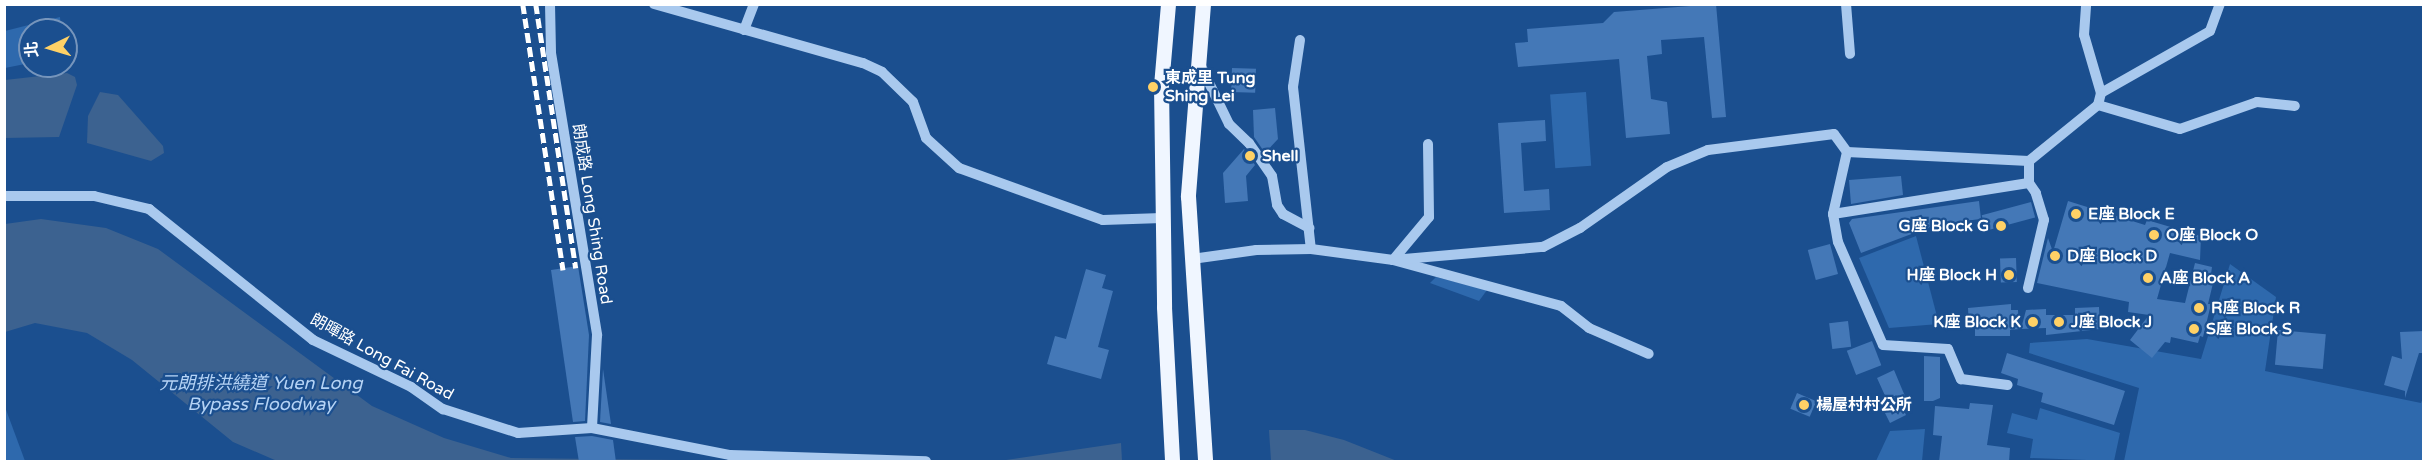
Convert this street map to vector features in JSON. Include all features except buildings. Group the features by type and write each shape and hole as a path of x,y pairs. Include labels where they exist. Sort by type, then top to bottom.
{"main road":[{"path":"1168,4 1161,85 1162,218 1172,462"},
{"path":"1203,4 1188,196 1205,462"}],"street":[{"name":"朗成路 Long Shing Road","path":"550,4 551,53 597,335 592,428"},
{"path":"654,4 864,63 882,72 913,102 926,138 959,168 1103,220 1162,218"},
{"path":"744,30 754,4"},
{"path":"1846,4 1850,54"},
{"path":"1847,152 2029,161 2098,105 2101,93 2084,35 2085,4"},
{"path":"2101,93 2210,31 2220,4"},
{"path":"1300,40 1293,87 1311,249"},
{"path":"1198,59 1229,124 1249,142 1272,176 1277,205 1283,214 1309,228"},
{"path":"2098,105 2180,129 2257,102 2295,106"},
{"path":"1393,260 1543,247 1580,228 1667,167 1708,150 1834,134 1847,152 1833,214 1838,243 1883,345 1948,349 1961,379 2008,385"},
{"path":"1393,260 1430,217 1428,144"},
{"path":"2028,288 2044,220 2036,193 2029,183 2029,161"},
{"path":"1833,214 2029,183"},
{"name":"朗暉路 Long Fai Road","path":"4,196 94,196 149,209 313,340 411,387 443,409 518,433 592,428 730,456 926,461"},
{"path":"1192,259 1256,250 1311,249 1393,260 1561,306 1589,328 1649,354"}],"shaded area":[{"path":"18,28 18,65 5,68 5,31"},
{"path":"1586,92 1591,166 1555,168 1550,95"},
{"path":"1916,236 1939,324 1889,328 1859,258"},
{"path":"2230,264 2276,297 2265,371 2421,403 2423,398 2423,461 2124,461 2139,388 2029,353 2030,343 2087,339 2201,359"},
{"path":"1436,277 1487,290 1479,301 1430,283"},
{"path":"5,407 25,461 5,461"},
{"path":"2040,408 2120,433 2114,461 2030,458 2033,439 2007,433 2012,413 2037,420"},
{"path":"1925,429 1922,461 1876,461 1890,431"}],"water":[{"path":"75,78 77,85 59,137 5,138 5,80"},
{"path":"100,92 118,95 163,146 164,153 151,161 87,143 88,116"},
{"name":"元朗排洪繞道 Yuen Long Bypass Floodway","path":"41,219 106,228 158,249 372,406 444,438 511,458 766,461 277,461 233,442 132,360 87,333 35,323 5,332 5,224"},
{"path":"1269,430 1305,430 1344,440 1397,461 1271,461"},
{"path":"1121,443 1122,461 999,461"}],"railway":[{"path":"523,4 563,270"},
{"path":"536,4 576,268"}],"place":[{"name":"東成里 Tung Shing Lei","path":"1153,87"},
{"name":"Shell","path":"1250,156"},
{"name":"E座 Block E","path":"2076,214"},
{"name":"G座 Block G","path":"2001,226"},
{"name":"O座 Block O","path":"2154,235"},
{"name":"D座 Block D","path":"2055,256"},
{"name":"H座 Block H","path":"2009,275"},
{"name":"A座 Block A","path":"2148,278"},
{"name":"R座 Block R","path":"2199,308"},
{"name":"K座 Block K","path":"2033,322"},
{"name":"J座 Block J","path":"2059,322"},
{"name":"S座 Block S","path":"2194,329"},
{"name":"楊屋村村公所","path":"1804,405"}]}
